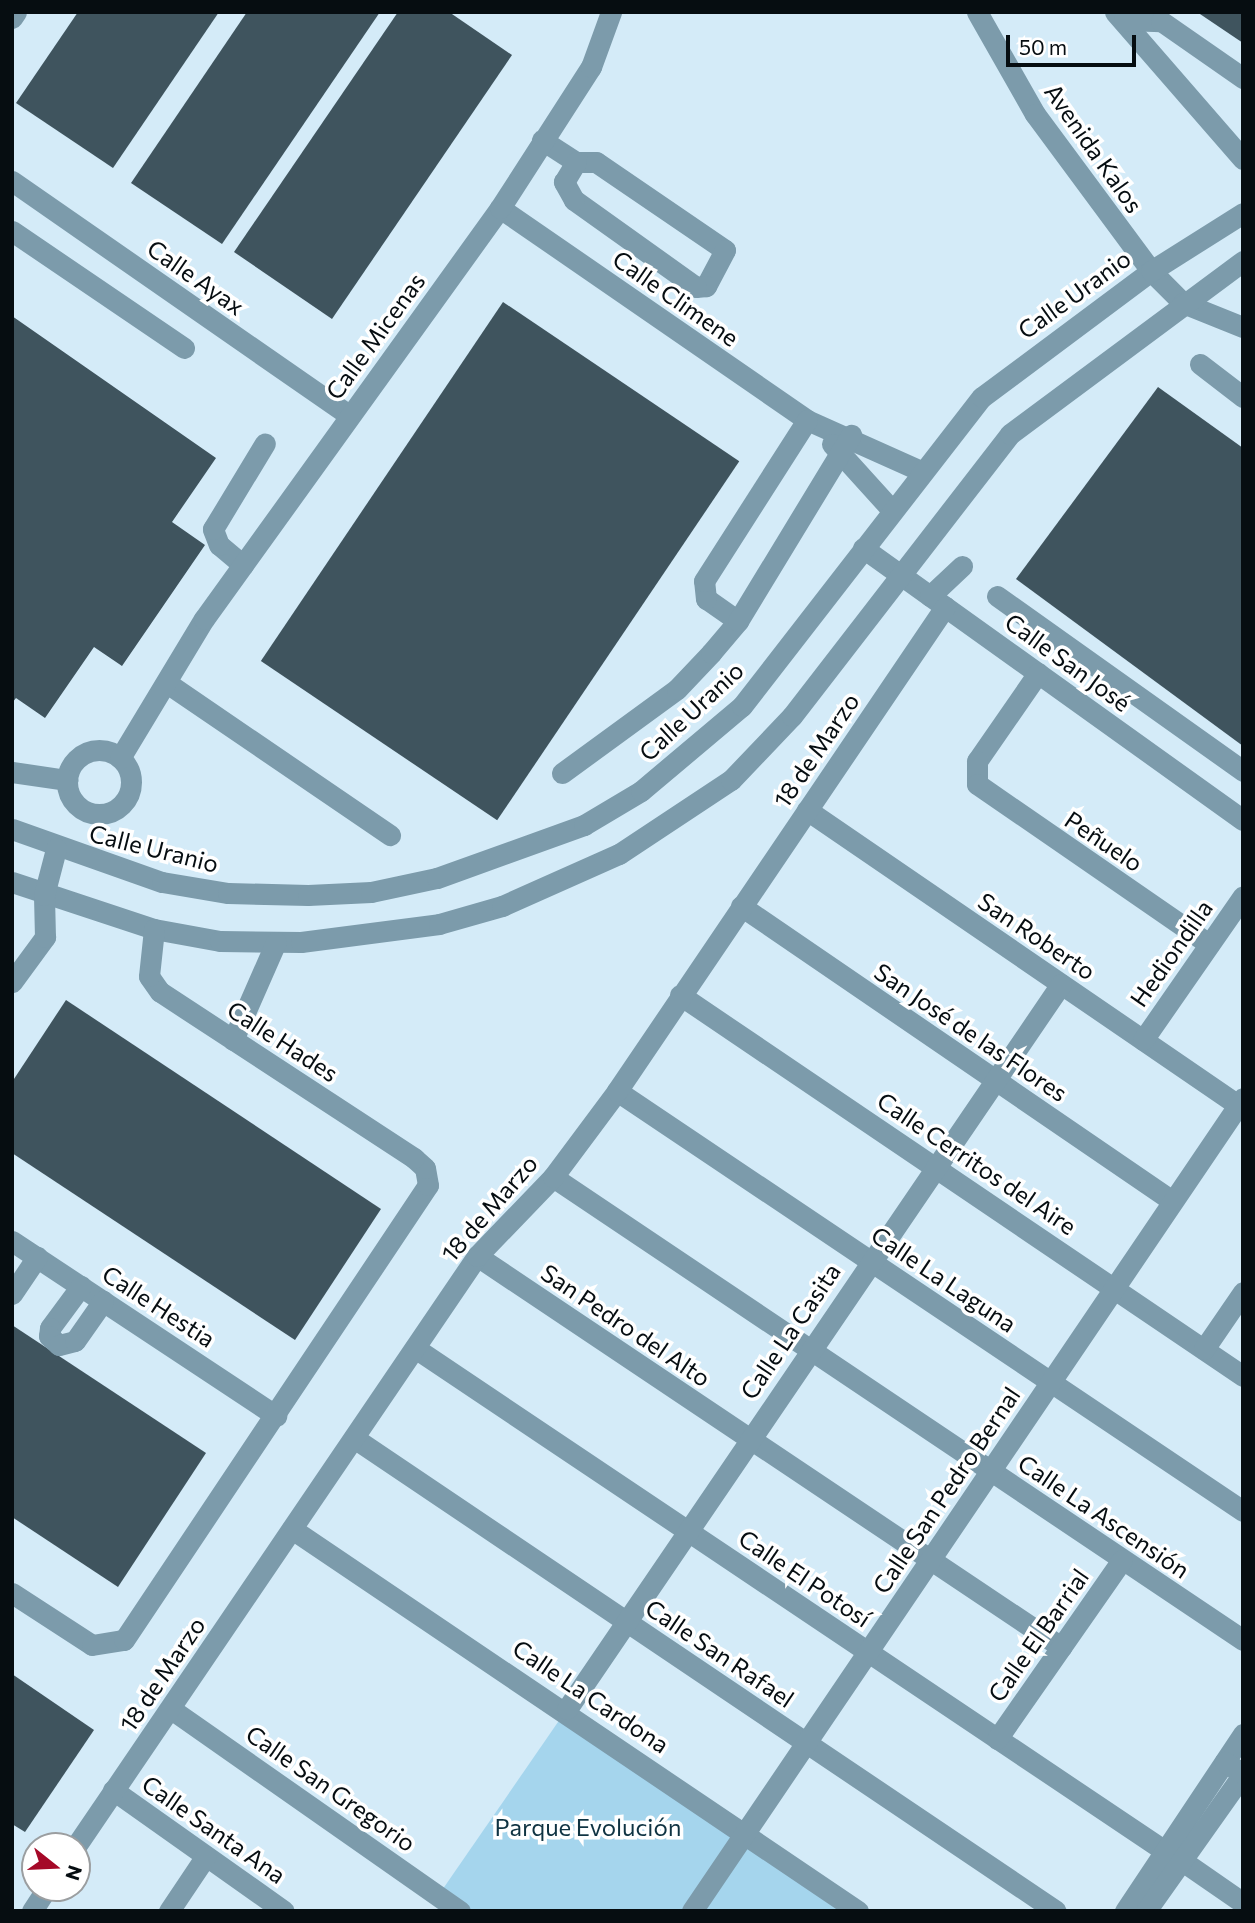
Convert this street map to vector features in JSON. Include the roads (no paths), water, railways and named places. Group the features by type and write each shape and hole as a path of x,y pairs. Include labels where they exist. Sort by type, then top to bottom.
{"street":[{"path":"12,18 16,12"},
{"name":"Calle Micenas","path":"120,758 243,565 500,208 591,67 611,12"},
{"name":"Avenida Kalos","path":"977,12 1035,114 1151,271 1183,303"},
{"path":"1119,16 1161,21 1243,78"},
{"path":"1119,16 1243,159"},
{"path":"542,140 576,162 596,162 725,250 706,286 696,287 574,200 564,182 576,162"},
{"name":"Calle Ayax","path":"12,181 349,415"},
{"name":"Calle Climene","path":"500,208 815,425 839,455 891,509"},
{"name":"Calle Uranio","path":"12,829 56,849 162,882 228,893 308,895 371,892 503,859 584,825 698,747 778,663 919,470 982,397 1151,271 1243,213"},
{"path":"12,230 184,348"},
{"path":"12,882 44,895 154,929 276,942 369,937 502,906 667,827 731,780 792,716 897,572 1010,434 1243,261"},
{"path":"1183,303 1243,327"},
{"path":"1200,364 1243,397"},
{"path":"738,621 706,599 704,581 815,425"},
{"name":"Calle Climene","path":"815,425 851,435 919,470"},
{"path":"562,773 677,689 738,621 851,435"},
{"path":"243,565 219,545 213,528 265,443"},
{"name":"Calle San José","path":"863,548 1243,820"},
{"name":"18 de Marzo","path":"85,1832 477,1256 553,1177 617,1091 807,810 962,566"},
{"path":"998,596 1243,771"},
{"name":"Peñuelo","path":"1038,673 977,761 973,777 981,790 1209,944"},
{"path":"167,682 390,835"},
{"path":"102,750 120,758 131,785 116,809 97,814 79,807 67,780 82,755 102,750"},
{"path":"12,772 67,780"},
{"name":"San Roberto","path":"807,810 1143,1040 1240,1102"},
{"path":"12,982 46,937 44,895 56,849"},
{"name":"Hediondilla","path":"1143,1040 1243,896"},
{"name":"San José de las Flores","path":"741,906 1171,1200"},
{"name":"Calle Hades","path":"154,929 152,984 414,1158 429,1176 423,1197 276,1416"},
{"path":"233,1040 276,942"},
{"name":"Calle La Casita","path":"567,1709 809,1349 1061,984"},
{"name":"Calle Cerritos del Aire","path":"680,995 1243,1377"},
{"name":"Calle La Laguna","path":"617,1091 1243,1511"},
{"name":"Calle San Pedro Bernal","path":"692,1911 1051,1382 1171,1200 1240,1102"},
{"name":"Calle La Ascensión","path":"553,1177 1243,1640"},
{"name":"Calle Hestia","path":"13,1242 276,1416"},
{"name":"San Pedro del Alto","path":"477,1256 1061,1647"},
{"path":"12,1294 37,1257"},
{"path":"81,1286 50,1328 49,1336 59,1345 75,1340 103,1301"},
{"path":"1204,1349 1243,1292"},
{"name":"Calle El Potosí","path":"415,1348 1243,1903"},
{"path":"12,1592 92,1645 117,1646 276,1416"},
{"name":"Calle San Rafael","path":"354,1438 1056,1911"},
{"name":"Calle La Cardona","path":"292,1529 567,1709 858,1911"},
{"name":"Calle El Barrial","path":"997,1739 1122,1560"},
{"name":"Calle San Gregorio","path":"171,1709 432,1903 460,1911"},
{"path":"1125,1911 1173,1856 1234,1768 1243,1734"},
{"name":"Calle Santa Ana","path":"113,1790 284,1911"},
{"path":"169,1911 206,1856"},
{"path":"1146,1911 1173,1856"}],"park label":[{"name":"Parque Evolución","path":"588,1827"}]}
